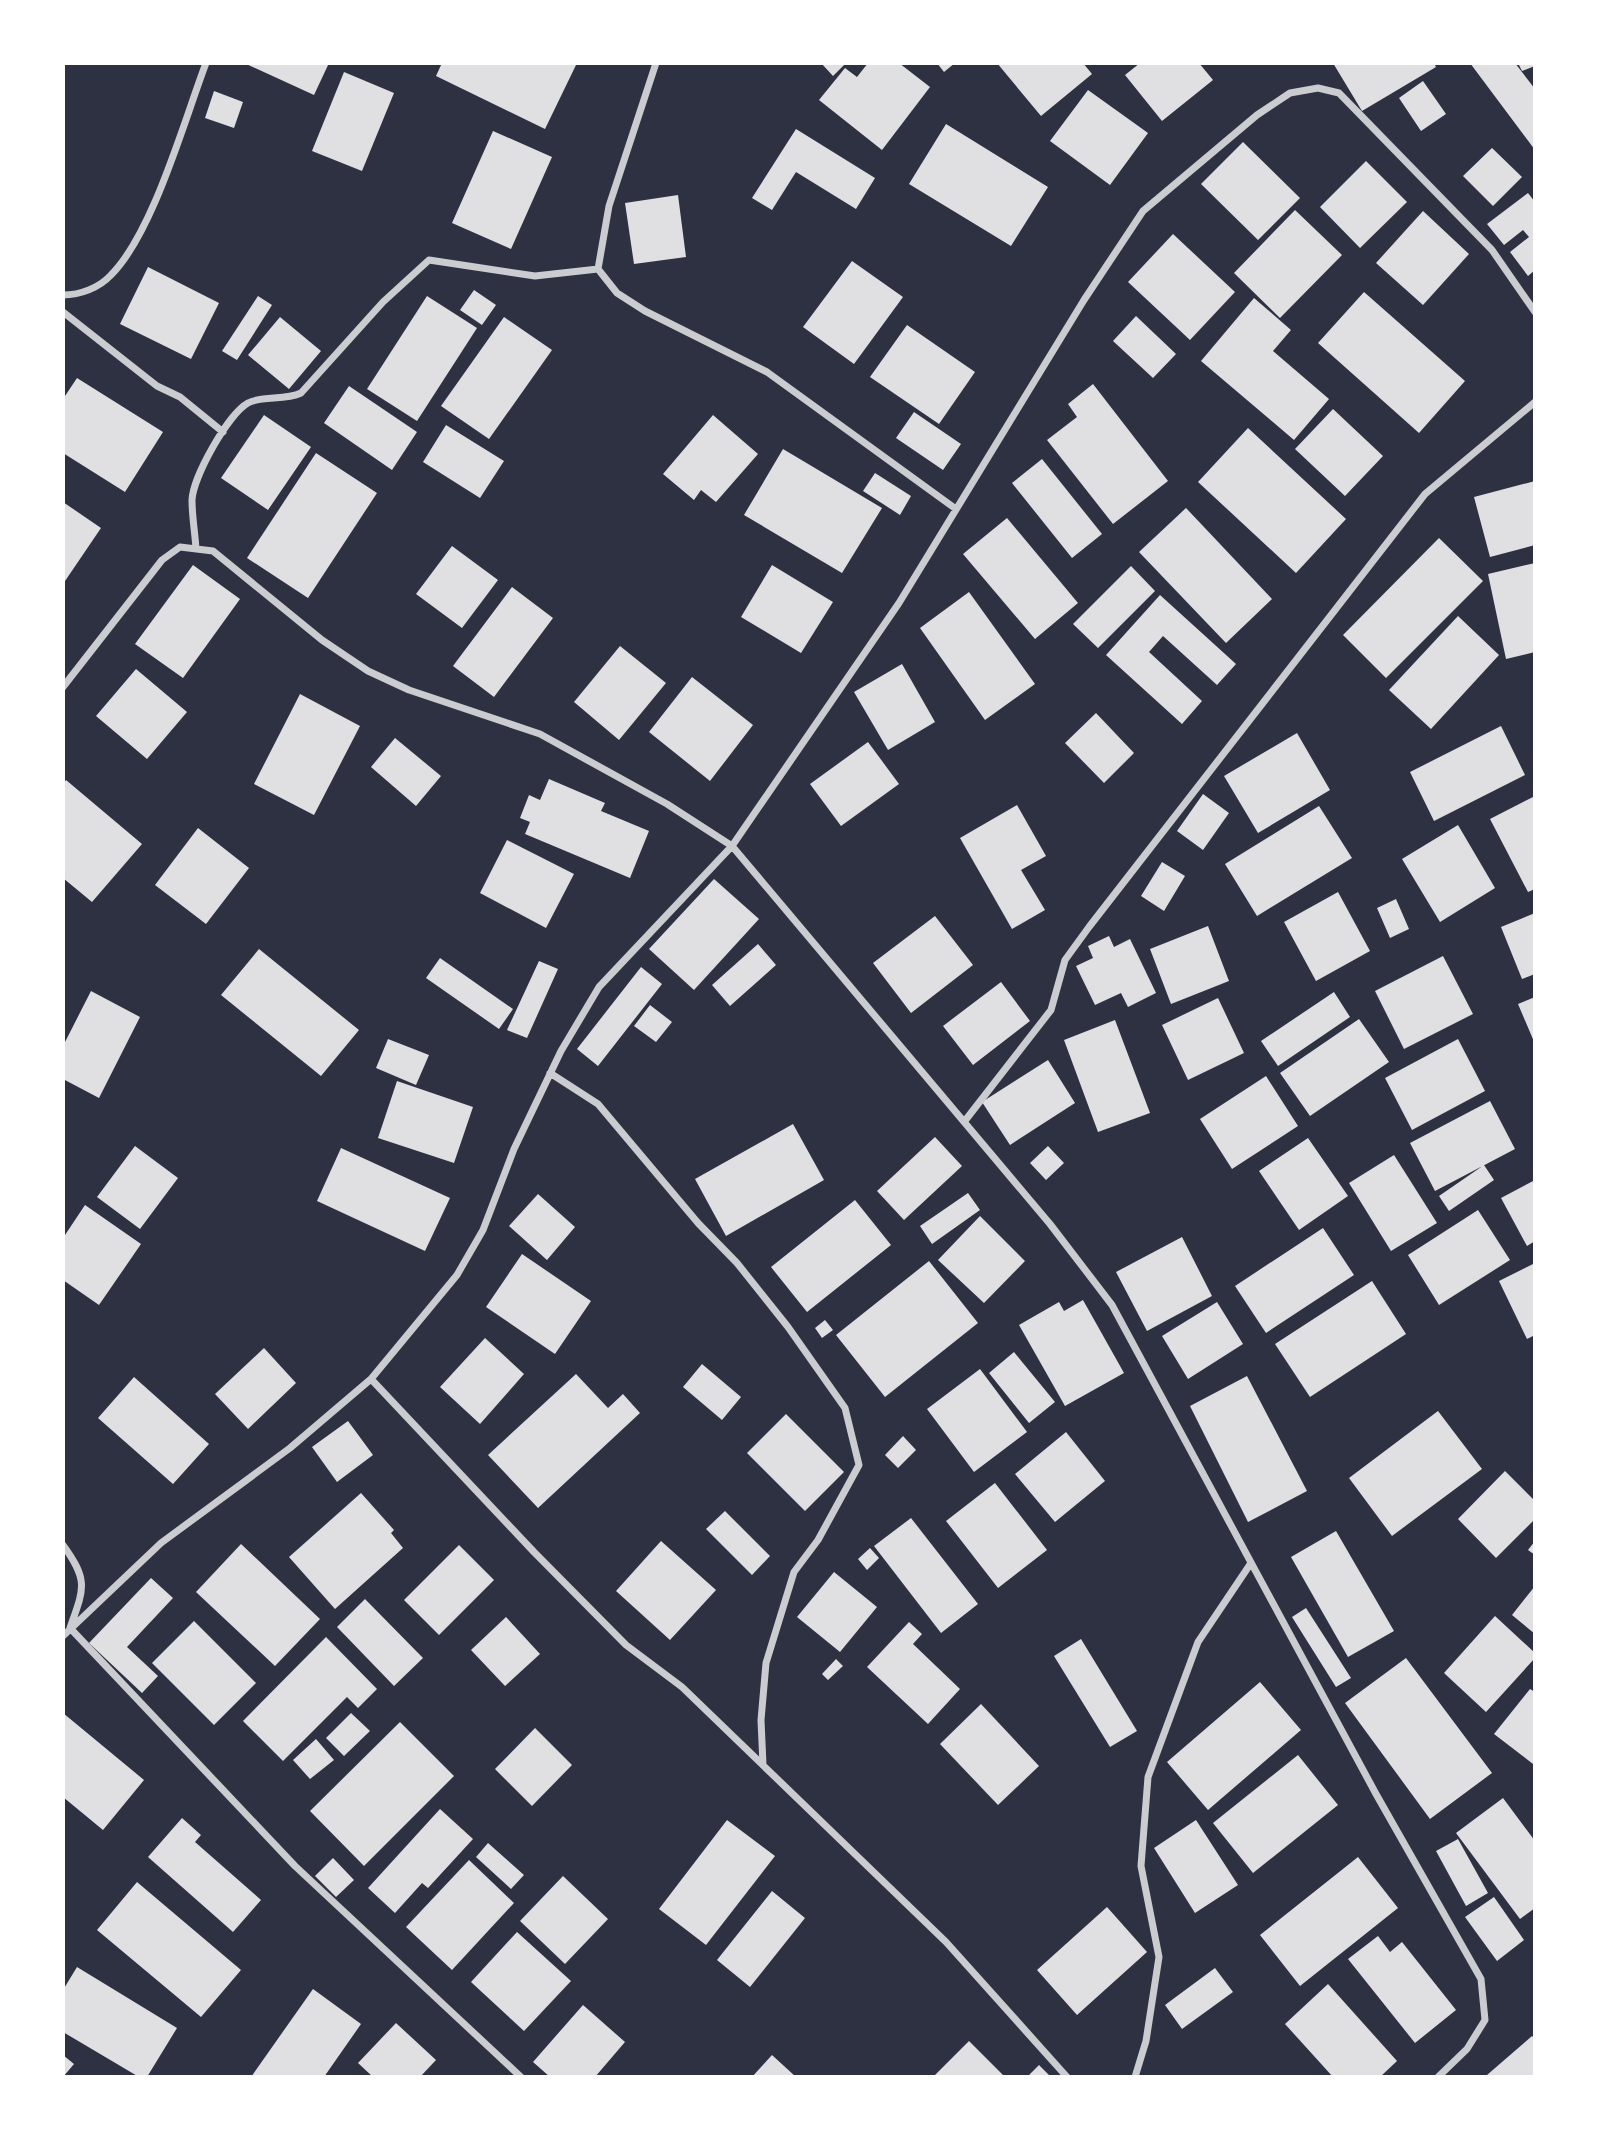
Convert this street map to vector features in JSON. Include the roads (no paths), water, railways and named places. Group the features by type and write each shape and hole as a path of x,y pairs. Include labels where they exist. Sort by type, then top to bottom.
{"street":[{"path":"63,295 79,295 110,277 131,251 152,208 206,63"},
{"path":"656,63 608,206 598,269 617,293 645,311 767,372 957,509"},
{"path":"63,1636 161,1543 290,1448 371,1379 463,1264 483,1230 514,1149 550,1073 599,986 732,846 899,603 1084,300 1143,211 1257,115 1290,93 1318,88 1339,93 1492,250 1535,312"},
{"path":"195,549 192,499 211,449 238,410 250,401 291,398 301,393 383,302 429,260 535,276 598,269"},
{"path":"63,312 157,386 180,397 223,432"},
{"path":"964,1122 1051,1010 1065,960 1088,927 1425,494 1535,402"},
{"path":"63,687 162,559 180,547 213,551 322,640 368,671 409,690 540,734 667,804 732,846 1050,1224 1112,1305 1481,1979 1485,2020 1467,2049 1438,2077"},
{"path":"550,1073 598,1104 698,1223 737,1263 788,1327 845,1408 859,1465 818,1540 794,1572 766,1662 761,1720 763,1765"},
{"path":"371,1379 626,1645 682,1687 946,1942 1067,2077"},
{"path":"63,1545 78,1565 83,1591 70,1628"},
{"path":"1135,2077 1146,2041 1159,1957 1142,1866 1148,1777 1198,1642 1251,1563"},
{"path":"70,1628 295,1866 522,2077"}]}
